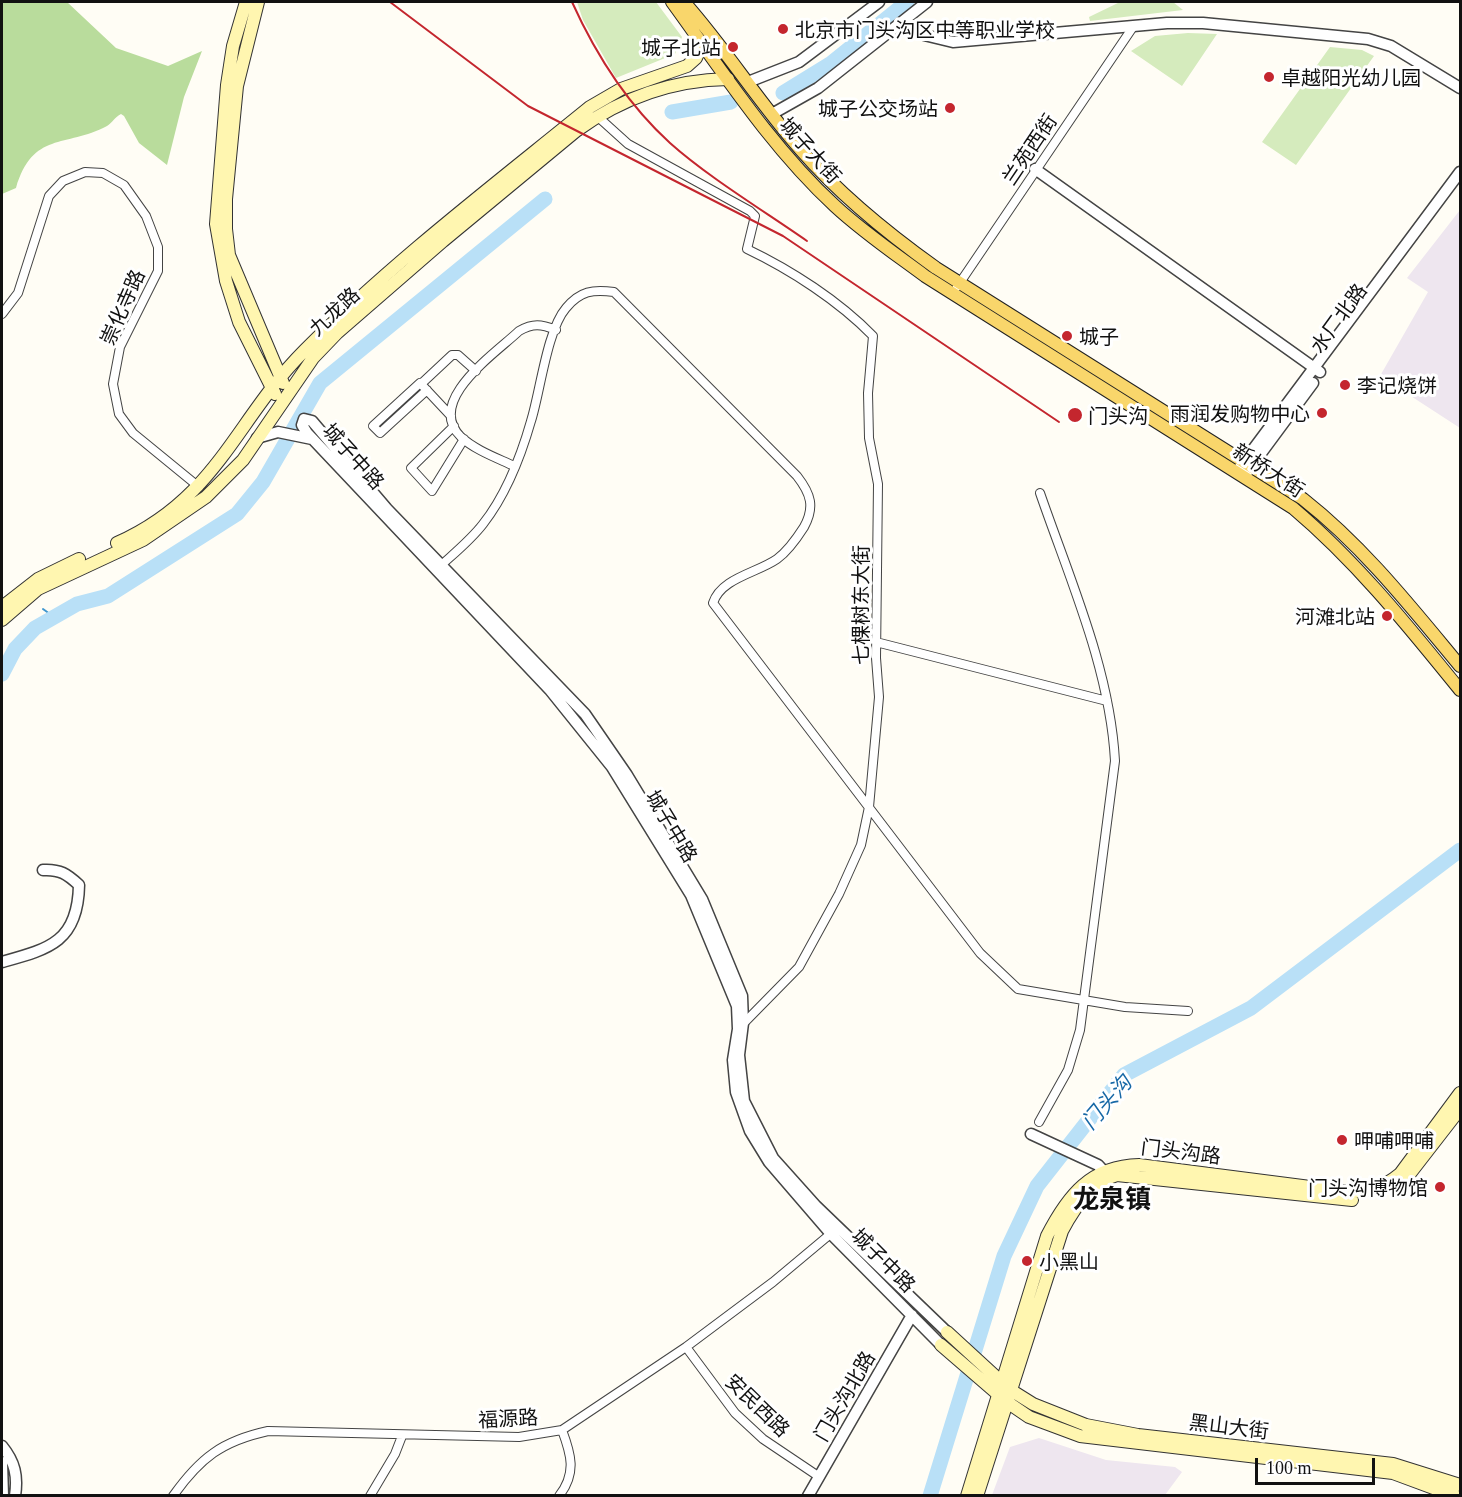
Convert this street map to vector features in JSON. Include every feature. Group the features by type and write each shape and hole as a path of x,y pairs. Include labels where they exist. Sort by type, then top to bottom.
{"main road":[{"path":"246,2 233,46 227,85 216,224 226,281 239,322 271,389 284,397"},
{"path":"258,2 237,86 226,199 226,229 229,255 280,379 284,397"},
{"name":"城子大街","path":"672,2 790,159 833,204 869,236 957,287"},
{"name":"城子大街","path":"684,2 800,150 843,195 957,287"},
{"name":"九龙路","path":"2,607 38,579 154,524 180,505 199,487 233,446 271,389 304,351 351,306 590,107 621,89 687,66 696,58 702,44"},
{"name":"九龙路","path":"2,620 38,589 143,540 206,497 243,460 312,358 337,333 443,241 597,116 629,99 660,90 699,81 728,79"},
{"name":"新桥大街","path":"957,287 1244,468 1303,499 1351,541 1461,666"},
{"name":"新桥大街","path":"1244,468 1333,542 1382,594 1461,690"},
{"name":"门头沟路","path":"967,1496 1062,1231 1077,1207 1117,1165 1139,1165 1349,1192 1372,1191 1388,1184 1400,1174 1461,1093"},
{"name":"门头沟路","path":"1107,1174 1360,1200 1381,1195 1401,1184 1426,1157 1461,1109"},
{"path":"947,1332 988,1369 1004,1392"},
{"name":"城子中路","path":"941,1345 984,1383 1004,1392"},
{"name":"门头沟路","path":"977,1496 1004,1392"},
{"name":"黑山大街","path":"1004,1392 1086,1425 1138,1435 1394,1464 1461,1485"},
{"name":"黑山大街","path":"1004,1392 1029,1417 1080,1436 1393,1473 1455,1496"}],"street":[{"path":"748,82 799,62 879,2"},
{"path":"772,114 818,88 927,2"},
{"path":"904,21 924,35 953,42 1167,23 1203,23 1368,39 1391,46 1461,88"},
{"name":"兰苑西街","path":"957,287 1133,27"},
{"name":"七棵树东大街","path":"597,116 628,144 750,211 754,216 747,249 768,259 854,316 873,336 868,393 869,438 878,484 876,642 879,697 869,807 861,845 839,894 799,967 740,1026"},
{"path":"1035,169 1318,370 1461,172"},
{"name":"崇化寺路","path":"2,314 18,293 49,196 63,181 85,172 103,173 124,185 146,216 158,247 158,271 120,346 113,384 119,414 133,433 199,487"},
{"name":"水厂北路","path":"1244,468 1461,182"},
{"path":"440,567 483,524 514,466 531,422 556,330 564,310 579,296 596,289 614,292 797,476 810,493 811,514 797,538 778,558 728,584 716,593 713,603 980,953 1017,989 1125,1007 1188,1011"},
{"path":"440,404 519,331 529,325 540,324 556,330"},
{"path":"424,387 373,426 380,433 424,387 452,355 459,355 476,371"},
{"path":"463,384 452,399 451,416 454,426 464,439 514,466"},
{"path":"424,387 451,416"},
{"name":"城子中路","path":"440,567 382,515 312,439 302,425 304,419 312,422 550,690 612,767 691,895 737,1006 740,1026 733,1060 736,1092 750,1131 770,1162 941,1345"},
{"path":"454,426 411,468 432,491 464,439"},
{"path":"257,438 278,432 312,439"},
{"path":"1039,1122 1068,1070 1080,1030 1082,1000 1098,903 1115,761 1113,726 1094,650 1040,493"},
{"path":"876,642 1107,702"},
{"path":"2,962 54,945 70,925 79,899 79,885 67,874 56,869 43,870"},
{"path":"1031,1134 1078,1156 1107,1174"},
{"name":"城子中路","path":"835,1230 947,1332"},
{"name":"福源路","path":"173,1496 196,1465 220,1446 243,1436 268,1431 519,1437 562,1430 686,1347 773,1282 835,1230"},
{"name":"门头沟北路","path":"808,1496 912,1315"},
{"name":"安民西路","path":"686,1347 735,1413 763,1438 818,1476"},
{"path":"559,1496 572,1473 572,1455 562,1430"},
{"path":"370,1496 395,1454 402,1436"},
{"path":"2,1446 14,1463 18,1479 15,1496"},
{"path":"2,1462 3,1496"}],"shaded area":[{"path":"1460,210 1460,428 1380,376 1428,292 1407,278"},
{"path":"1039,1438 1106,1460 1175,1467 1182,1472 1165,1495 992,1495 1010,1447"}],"green space":[{"path":"2,2 67,2 116,48 168,66 202,51 184,97 167,165 139,143 121,114 107,126 92,133 41,149 31,157 16,188 2,194"},
{"path":"577,2 656,2 682,37 675,54 616,78 583,20"},
{"path":"1120,2 1173,2 1183,10 1090,21 1089,17"},
{"path":"1188,33 1217,34 1182,86 1131,51 1155,36"},
{"path":"1330,47 1362,50 1374,56 1296,165 1262,142"}],"waterway":[{"path":"783,93 830,64 907,2"},
{"path":"672,112 731,102"},
{"path":"2,674 15,649 35,628 77,604 108,596 237,514 263,482 320,383 545,199"},
{"path":"43,609 54,617"},
{"name":"门头沟","path":"930,1496 1004,1256 1037,1186 1124,1075 1251,1008 1460,850"}],"railway":[{"path":"390,2 528,106 783,236 1059,422"},
{"path":"572,2 591,41 613,77 654,128 701,168 807,241"}],"place":[{"name":"北京市门头沟区中等职业学校","path":"783,29"},
{"name":"城子北站","path":"733,47"},
{"name":"卓越阳光幼儿园","path":"1269,77"},
{"name":"城子公交场站","path":"950,108"},
{"name":"城子","path":"1067,336"},
{"name":"李记烧饼","path":"1345,385"},
{"name":"雨润发购物中心","path":"1322,413"},
{"name":"门头沟","path":"1075,415"},
{"name":"河滩北站","path":"1387,616"},
{"name":"呷哺呷哺","path":"1342,1140"},
{"name":"门头沟博物馆","path":"1440,1187"},
{"name":"小黑山","path":"1027,1261"}],"district":[{"name":"龙泉镇","path":"1112,1198"}]}
